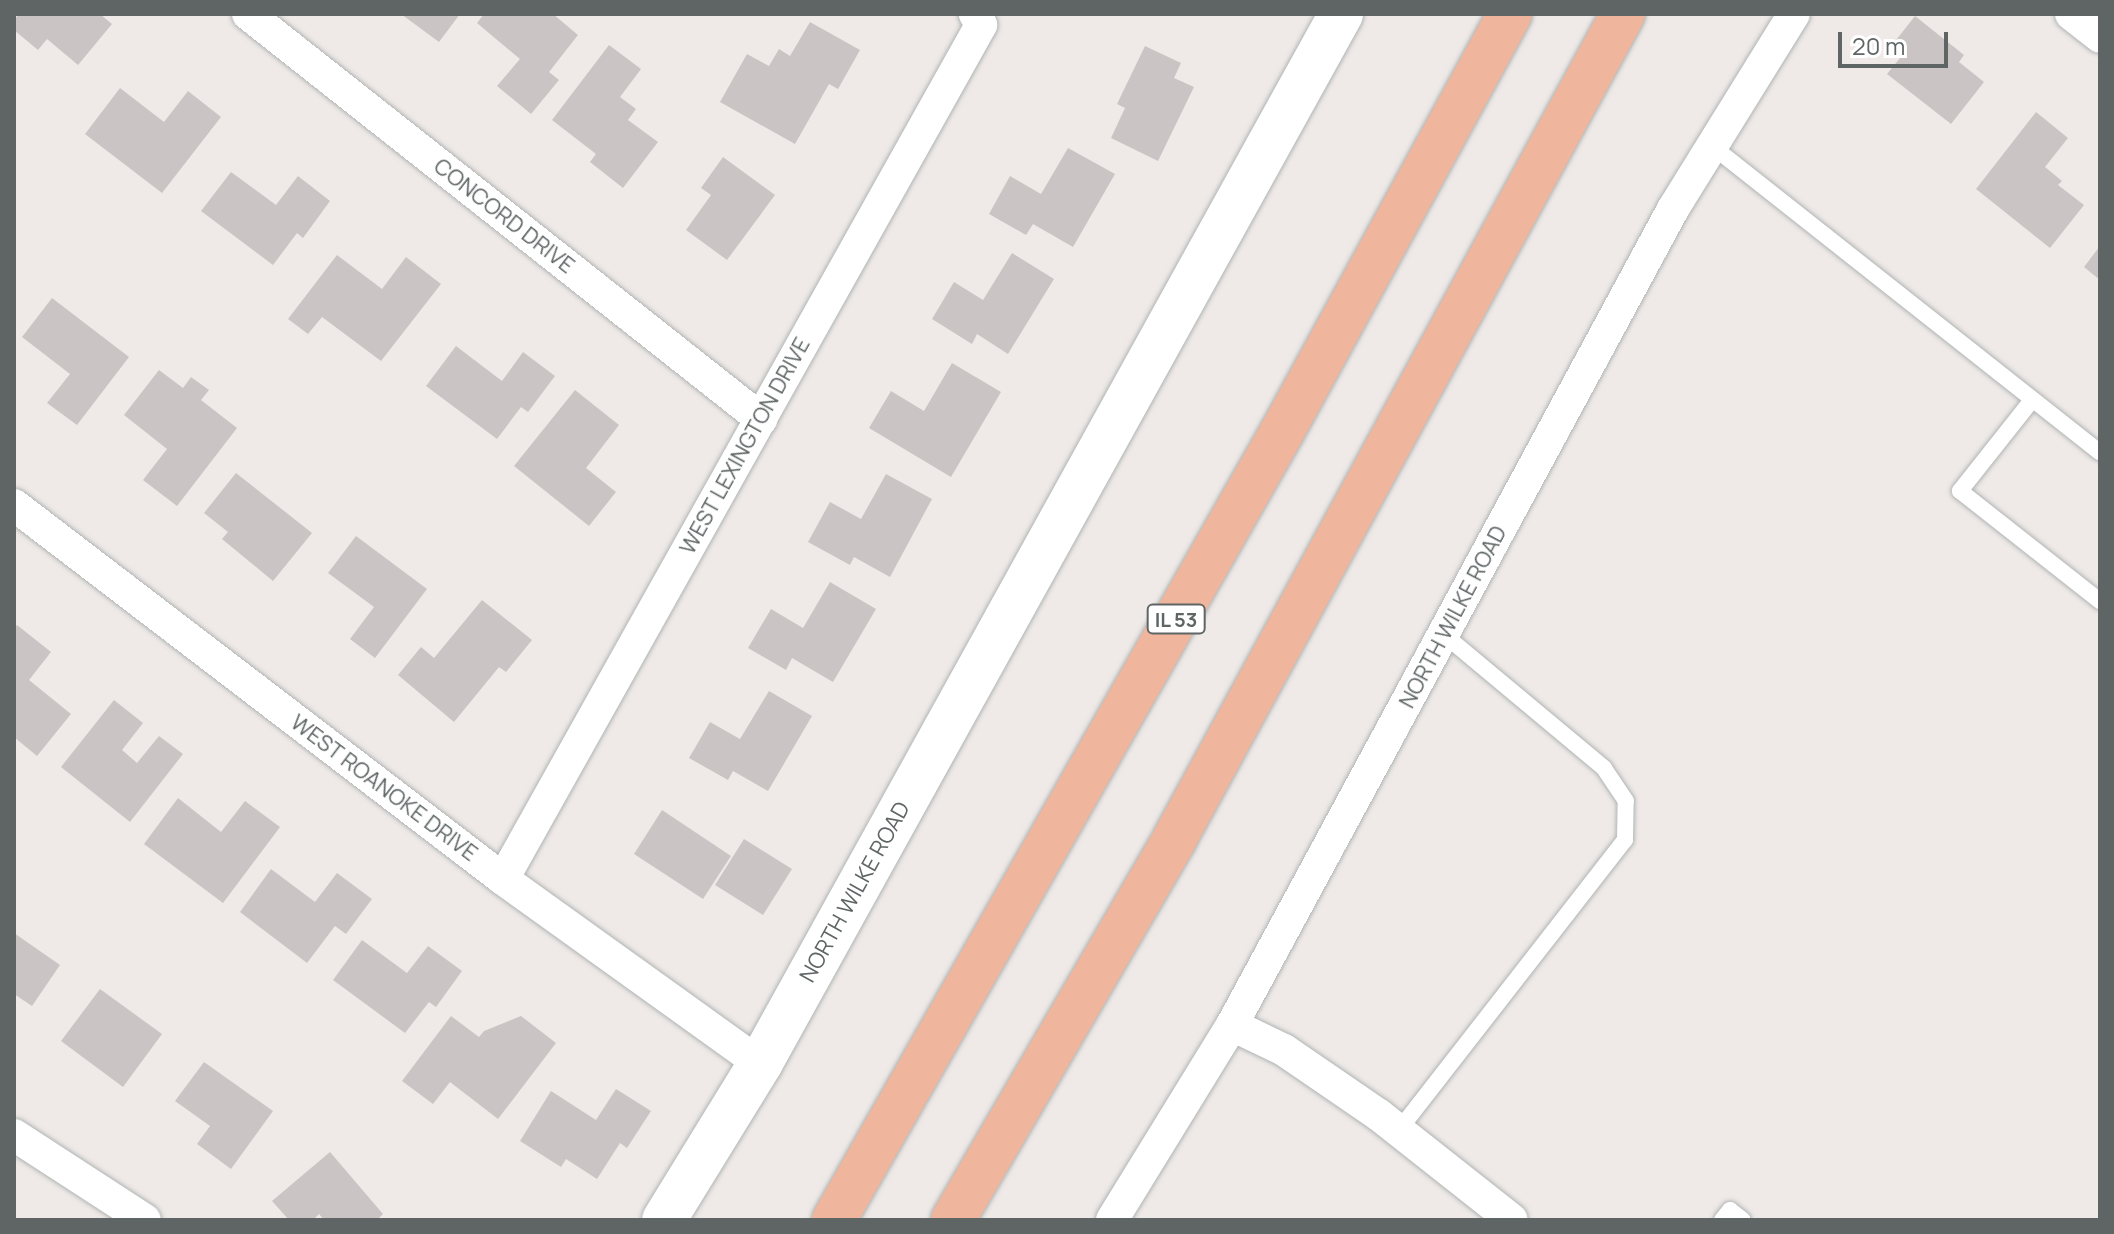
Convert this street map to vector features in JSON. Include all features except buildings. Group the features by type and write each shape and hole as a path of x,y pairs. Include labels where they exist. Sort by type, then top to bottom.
{"highway":[{"name":"IL 53","path":"834,1220 1282,432 1510,14"},
{"path":"953,1220 1175,838 1623,14"}],"street":[{"name":"CONCORD DRIVE","path":"248,14 761,419"},
{"name":"WEST LEXINGTON DRIVE","path":"503,879 981,25 975,14"},
{"name":"NORTH WILKE ROAD","path":"664,1220 760,1064 1341,14"},
{"name":"NORTH WILKE ROAD","path":"1112,1220 1232,1025 1673,209 1794,14"},
{"path":"2071,14 2100,37"},
{"name":"WEST ROANOKE DRIVE","path":"14,505 503,879 760,1064"},
{"path":"1232,1025 1284,1050 1399,1130 1512,1220"},
{"path":"14,1135 145,1220"}],"lane":[{"path":"1712,146 2100,452"},
{"path":"2032,400 1960,491 2100,601"},
{"path":"1399,1130 1625,840 1626,801 1604,768 1443,634"},
{"path":"1722,1220 1730,1210 1743,1220"}]}
